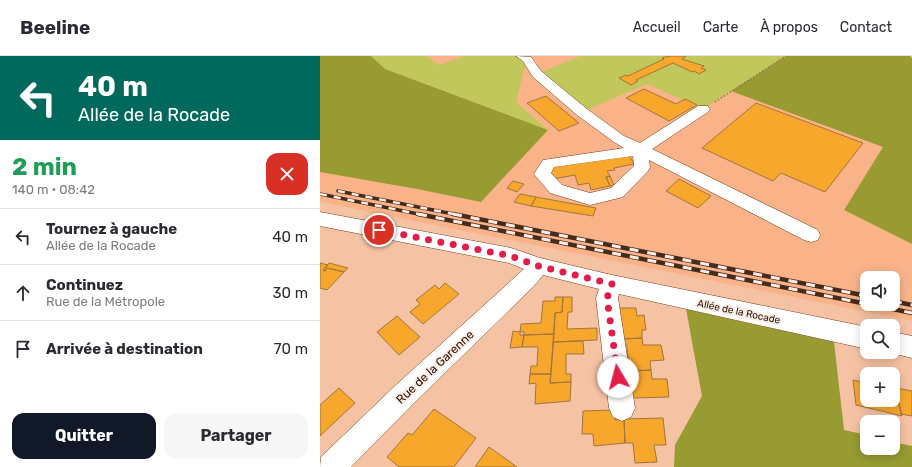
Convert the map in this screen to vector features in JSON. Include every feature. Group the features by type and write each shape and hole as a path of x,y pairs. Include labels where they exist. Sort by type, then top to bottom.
{"street":[{"path":"522,56 527,59 537,74 582,112 619,139 811,235"},
{"path":"640,150 642,167 617,193 590,198 556,189 542,174 549,163 640,150 703,109"},
{"name":"Allée de la Rocade","path":"320,218 511,256 538,266 612,284 860,337"},
{"name":"Rue de la Garenne","path":"331,467 406,393 527,280 538,266"},
{"path":"612,284 607,298 622,408"},
{"path":"900,344 912,347"}],"path":[{"path":"703,109 786,56"}],"shaded area":[{"path":"320,56 910,56 912,58 912,321 862,311 900,311 900,271 860,271 860,311 320,202"},
{"path":"320,56 371,56 385,69 548,130 481,202 320,172"},
{"path":"786,56 910,56 912,58 912,244 844,210 883,147 731,91"},
{"path":"686,309 834,342 844,430 860,433 860,455 900,455 900,443 912,446 912,467 674,467 675,445 702,396"}],"green space":[{"path":"371,56 426,56 439,65 465,56 522,56 527,59 516,102 548,130 385,69"},
{"path":"580,56 786,56 703,109 647,84 582,112 537,74"}],"building":[{"path":"671,56 686,56 682,59 704,66 701,68 706,70 699,74 673,63 636,80 638,81 631,85 619,78 626,75 628,76 664,59 662,58"},
{"path":"644,89 676,104 685,99 697,105 669,121 626,98"},
{"path":"546,96 579,123 559,131 527,103"},
{"path":"756,103 863,143 825,192 781,173 773,181 702,148"},
{"path":"628,153 634,164 607,171 610,176 606,177 610,186 591,190 589,183 578,185 575,175 553,179 549,167"},
{"path":"610,176 614,185 610,186 606,177"},
{"path":"679,179 711,196 698,208 666,191"},
{"path":"513,181 524,184 517,192 507,188"},
{"path":"520,194 536,197 531,206 514,202"},
{"path":"536,197 596,208 593,216 531,206"},
{"path":"320,263 328,265 323,270 325,271 327,268 344,272 327,290 320,288"},
{"path":"329,263 348,268 344,272 327,268 325,271 323,270"},
{"path":"445,283 459,294 423,324 410,312 420,304 416,300 435,285 439,289"},
{"path":"555,297 563,297 562,312 555,313 554,334 524,335 524,332 520,332 521,324 541,323 543,301 555,301"},
{"path":"563,297 572,297 572,312 568,312 567,329 597,328 597,340 553,342 555,313 562,312"},
{"path":"617,308 636,308 637,316 644,315 646,330 642,330 642,338 623,339 623,331 618,331"},
{"path":"397,316 420,337 399,355 377,332"},
{"path":"513,331 520,332 520,335 524,335 522,347 510,348"},
{"path":"554,334 551,374 530,374 531,366 537,366 538,347 522,347 524,335"},
{"path":"642,338 643,345 661,345 664,360 650,361 651,370 629,371 627,345 623,346 623,339"},
{"path":"583,341 584,354 566,354 566,374 571,374 571,382 550,383 553,342"},
{"path":"651,370 652,379 667,379 669,397 632,398 631,371"},
{"path":"530,374 551,374 550,383 571,382 570,401 535,404 536,383 529,384"},
{"path":"853,380 860,382 860,406 856,405"},
{"path":"339,388 355,403 320,436 320,405"},
{"path":"900,389 912,391 912,416 901,414"},
{"path":"864,407 900,407 902,416"},
{"path":"434,409 476,438 454,467 399,467 387,457 408,433 412,435"},
{"path":"614,410 615,420 624,419 625,443 594,446 593,434 582,434 583,411"},
{"path":"663,418 666,445 654,445 657,462 635,463 633,443 625,443 624,419"},
{"path":"489,447 517,467 475,467"}],"railway":[{"path":"338,191 453,214"},
{"path":"320,194 423,215"},
{"path":"418,214 860,303"},
{"path":"453,214 860,295"},
{"path":"453,214 458,215"},
{"path":"900,302 912,305"},
{"path":"900,310 912,313"}],"route":[{"path":"379,230 511,256 538,266 612,284 607,298 618,377"}]}
